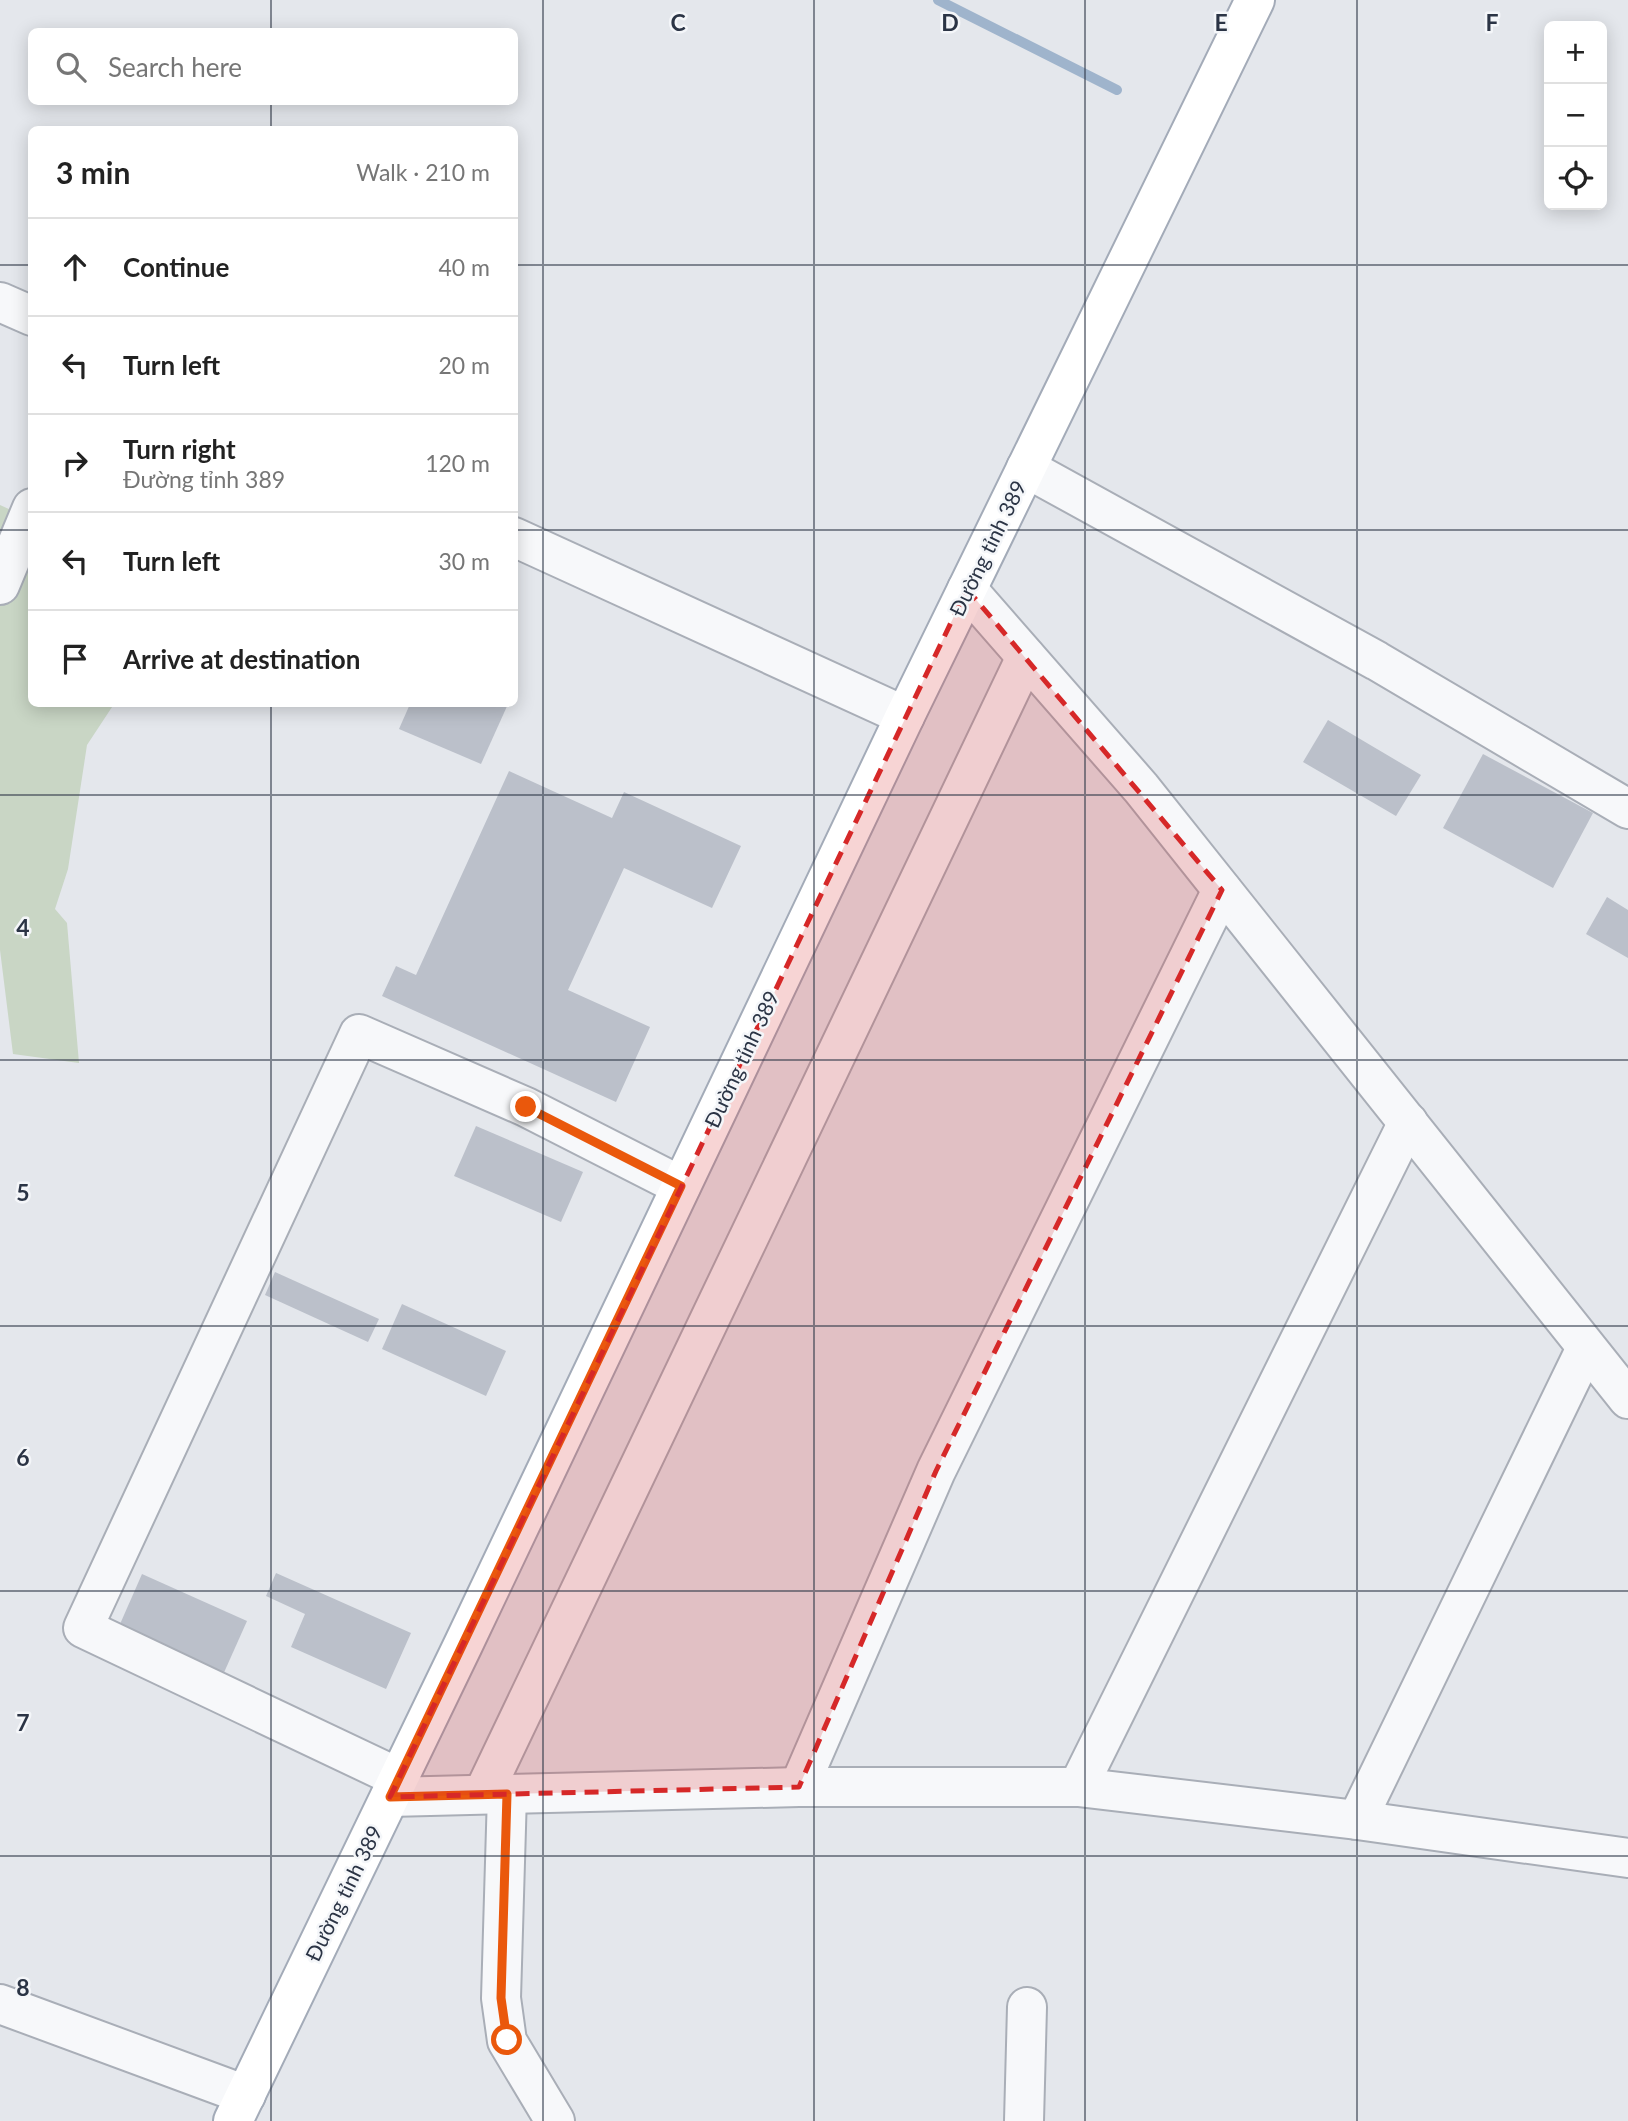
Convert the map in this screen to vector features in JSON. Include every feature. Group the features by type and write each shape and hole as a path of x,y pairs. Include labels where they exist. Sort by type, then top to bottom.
{"main road":[{"name":"Đường tỉnh 389","path":"240,2108 905,716 1255,0"}],"street":[{"path":"0,302 28,314"},
{"path":"1026,468 1377,661 1628,809"},
{"path":"0,586 28,519"},
{"path":"518,539 905,716"},
{"path":"967,589 1141,788 1628,1399"},
{"path":"555,2121 507,2040 501,1998 495,1794 1026,657"},
{"path":"799,1787 936,1471 1222,890"},
{"path":"681,1186 526,1107 359,1034 83,1628 394,1787 495,1794 799,1787 1078,1787 1357,1820 1628,1858"},
{"path":"1078,1787 1408,1122"},
{"path":"1357,1820 1586,1348"},
{"path":"0,2004 240,2108"},
{"path":"1024,2121 1027,2007"}],"highlighted area":[{"path":"967,589 1222,890 936,1471 799,1787 390,1797"}],"green space":[{"path":"0,505 28,518 28,707 112,707 87,745 68,869 55,909 67,923 79,1063 13,1054 0,950"}],"building":[{"path":"409,707 507,707 481,764 399,729"},
{"path":"1328,720 1421,775 1396,816 1303,762"},
{"path":"1483,754 1593,813 1553,888 1443,828"},
{"path":"509,771 612,818 624,792 741,846 712,908 624,868 568,990 650,1027 616,1102 382,996 396,966 416,975"},
{"path":"1607,897 1628,910 1628,958 1586,934"},
{"path":"476,1126 583,1172 561,1222 454,1176"},
{"path":"275,1272 379,1319 368,1342 265,1295"},
{"path":"402,1304 506,1351 486,1396 382,1349"},
{"path":"276,1573 411,1633 386,1689 291,1647 305,1614 266,1596"},
{"path":"142,1574 247,1621 222,1677 117,1631"}],"waterway":[{"path":"938,0 1117,90"}],"route":[{"path":"507,2040 501,1998 507,1794 390,1797 681,1186 526,1107"}]}
